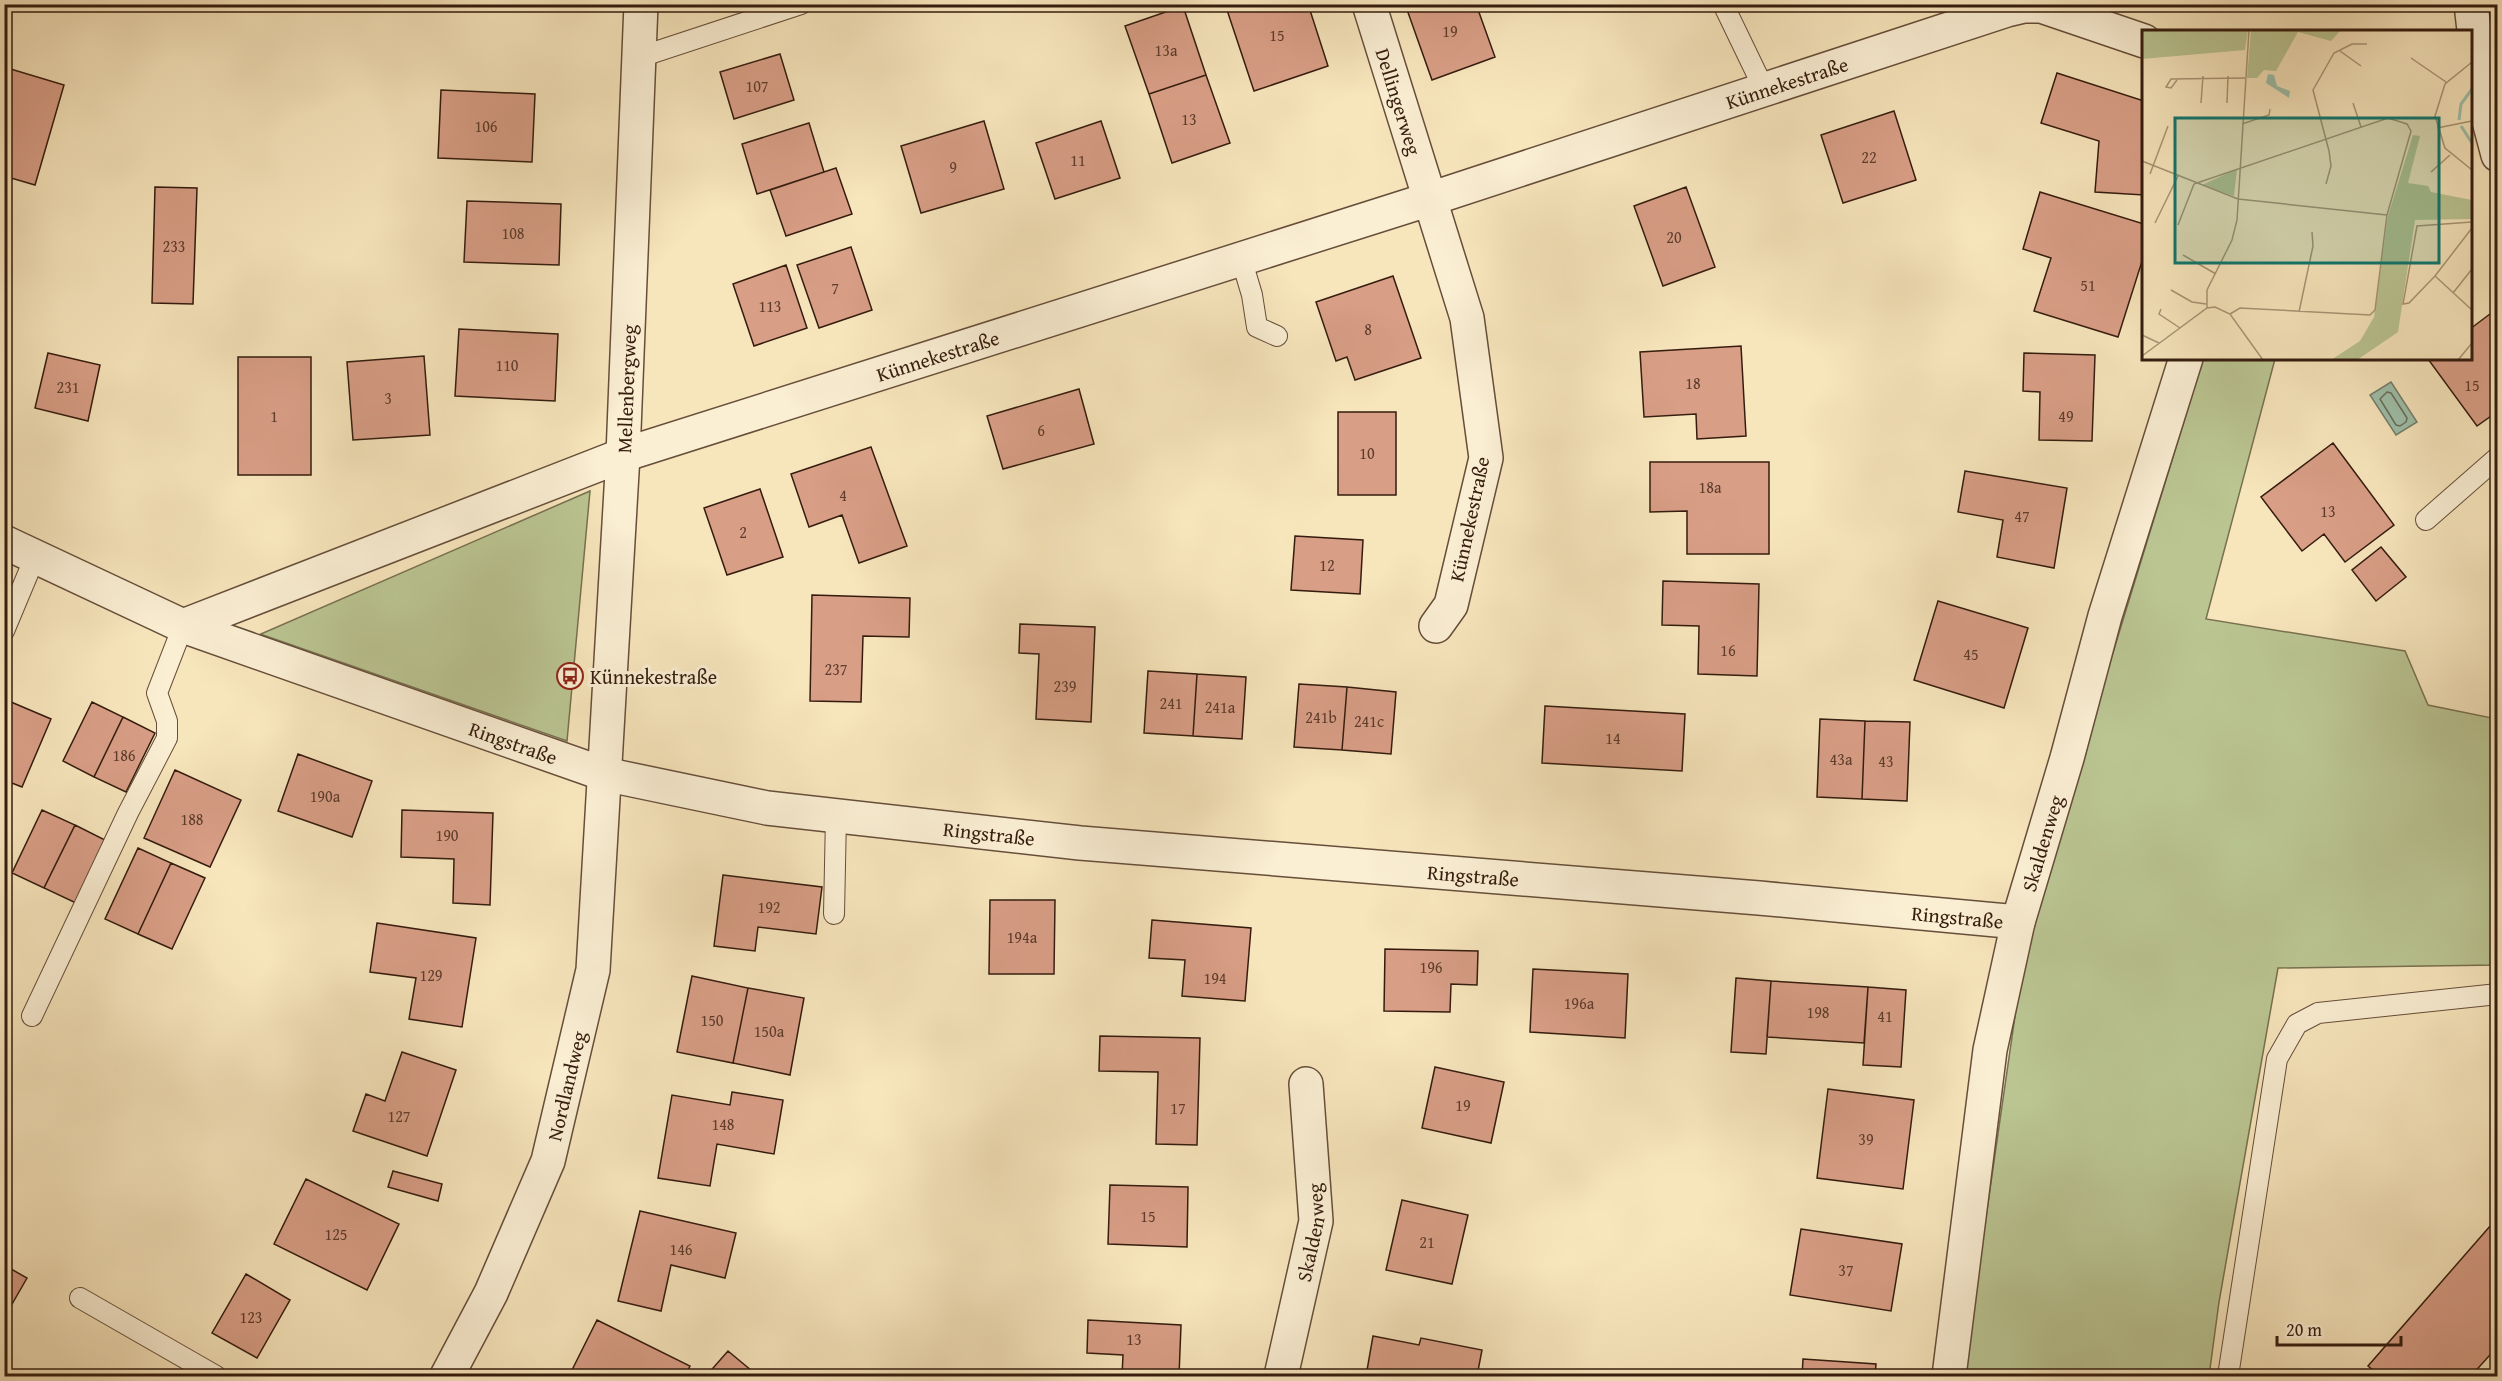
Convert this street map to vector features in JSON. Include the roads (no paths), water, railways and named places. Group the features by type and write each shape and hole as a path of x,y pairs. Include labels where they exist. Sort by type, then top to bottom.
{"street":[{"name":"Mellenbergweg","path":"604,774 623,455 640,4"},
{"name":"Dellingerweg","path":"1369,4 1430,199"},
{"path":"2471,4 2476,65 2490,98 2498,155"},
{"name":"Künnekestraße","path":"183,626 623,455 1430,199 2024,6 2041,6 2056,10 2142,40"},
{"name":"Künnekestraße","path":"1430,199 1467,318 1486,458 1451,604 1436,626"},
{"name":"Skaldenweg","path":"1949,1377 1990,1050 2018,922 2067,758 2105,616 2185,360"},
{"name":"Ringstraße","path":"4,542 183,626 604,774 767,808 1115,846 1759,898 2018,922"},
{"name":"Nordlandweg","path":"447,1377 491,1293 548,1161 593,970 604,774"},
{"name":"Skaldenweg","path":"1281,1377 1316,1221 1306,1084"}],"lane":[{"path":"637,58 801,4"},
{"path":"1723,4 1764,89"},
{"path":"1241,258 1252,295 1257,327 1277,336"},
{"path":"2426,520 2498,457"},
{"path":"4,631 35,556"},
{"path":"32,1016 128,813 167,738 167,721 157,693 183,626"},
{"path":"834,914 836,816"},
{"path":"2228,1377 2277,1059 2297,1024 2318,1013 2498,994"},
{"path":"80,1298 216,1377"}],"water":[{"path":"2391,382 2417,422 2396,435 2370,395"}],"place":[{"name":"Künnekestraße","path":"570,676"}]}
